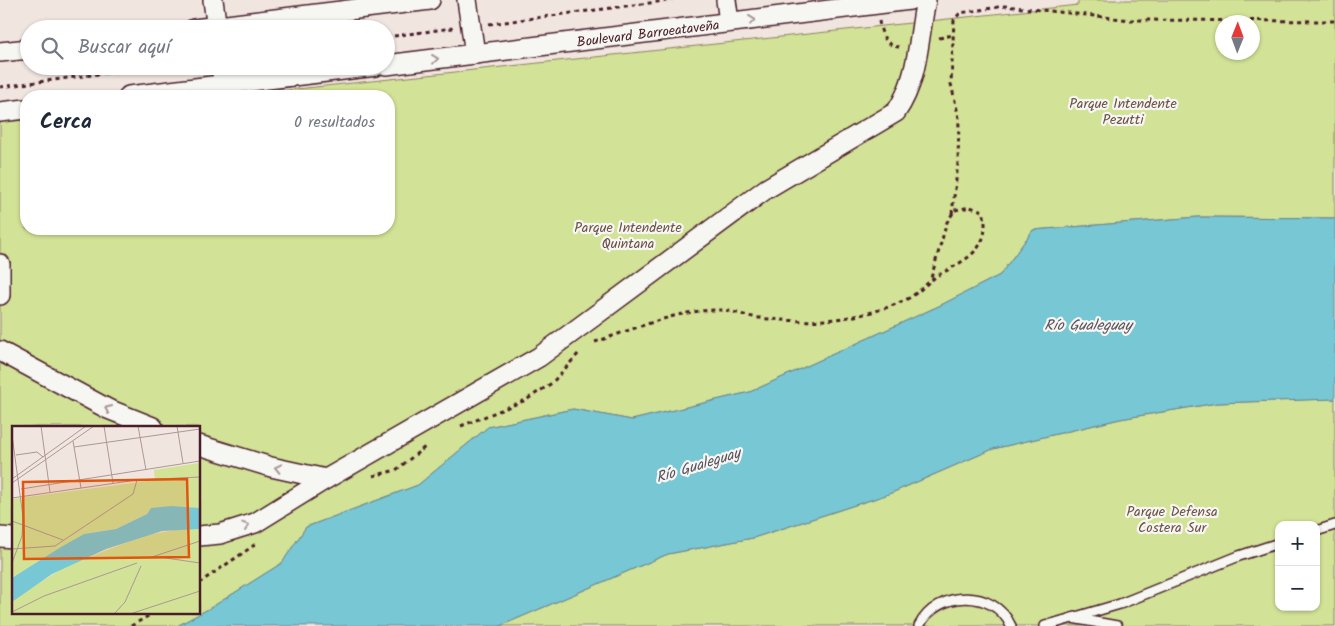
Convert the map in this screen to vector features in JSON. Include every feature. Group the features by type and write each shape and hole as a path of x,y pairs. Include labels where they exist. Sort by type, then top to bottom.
{"street":[{"path":"213,0 216,20"},
{"path":"272,20 430,0"},
{"path":"467,0 475,54"},
{"path":"726,0 729,22"},
{"name":"Boulevard Barroeataveña","path":"395,64 910,0"},
{"path":"200,536 220,534 255,523 326,479 539,358 766,189 896,112 907,97 914,77 926,0"},
{"path":"0,52 20,50"},
{"path":"157,90 222,76 237,75"},
{"path":"0,112 20,110"},
{"path":"0,264 0,295"},
{"path":"0,351 108,409 150,426"},
{"path":"200,445 271,467 326,479"}],"lane":[{"path":"1320,530 1335,525"},
{"path":"1045,626 1120,604 1239,556 1275,544"},
{"path":"919,626 934,607 949,600 966,597 982,600 997,608 1012,626"},
{"path":"1069,618 1117,626"}],"path":[{"path":"395,36 672,0"},
{"path":"952,214 958,163 959,118 951,84 954,20 960,13 1005,6 1131,20 1335,21"},
{"path":"0,87 91,75"},
{"path":"453,430 494,411 526,400 552,383 586,344 686,313 717,309 756,318 790,320 829,319 858,315 885,308 910,297 931,278 967,260 984,241 986,224 982,211 970,207 955,210 947,222 931,278"},
{"path":"370,477 396,470 430,442"},
{"path":"200,581 260,541"},
{"path":"131,626 152,614"}],"green space":[{"name":"Parque Intendente Quintana","path":"1078,0 1335,0 1335,218 1198,217 1033,230 1000,275 941,305 750,392 632,420 573,409 488,427 418,485 306,527 282,563 200,614 200,426 12,426 12,614 199,614 177,626 0,626 0,122 20,120 20,235 395,235 395,90 288,90 1078,5"},
{"name":"Parque Defensa Costera Sur","path":"1335,399 1335,626 500,626 668,554 753,538 889,494 993,449 1120,419 1217,403"}],"water":[{"name":"Río Gualeguay","path":"1198,217 1335,218 1335,399 1217,403 1120,419 993,449 889,494 753,538 668,554 500,626 177,626 212,607 282,563 306,527 418,485 488,427 573,409 632,420 750,392 941,305 1000,275 1033,230"}],"park label":[{"name":"Parque Intendente Pezutti","path":"1123,112"}]}
